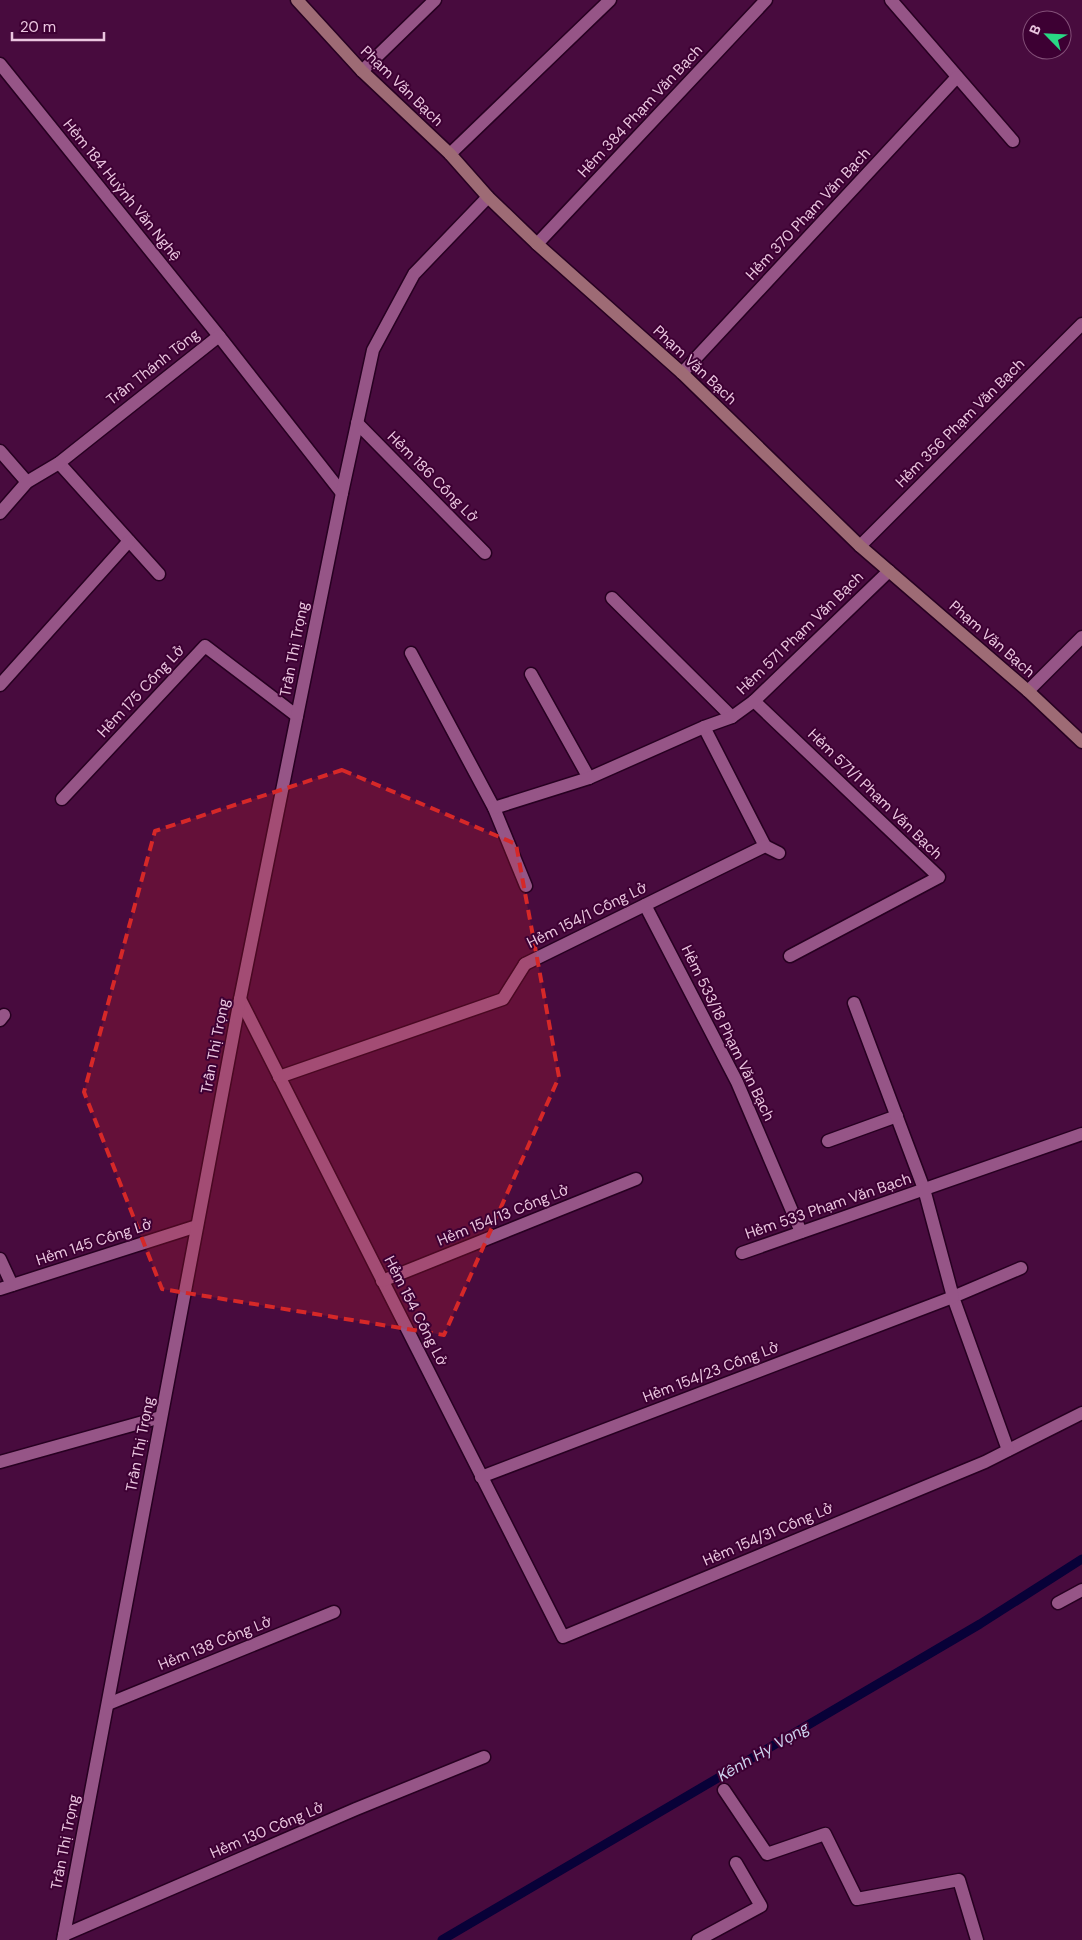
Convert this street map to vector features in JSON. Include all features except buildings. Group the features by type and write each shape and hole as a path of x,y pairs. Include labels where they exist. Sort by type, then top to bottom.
{"street":[{"name":"Phạm Văn Bạch","path":"297,0 362,71 450,154 488,197 537,244 682,373 860,546 1028,691 1082,742"},
{"path":"362,71 436,0"},
{"path":"450,154 610,0"},
{"name":"Hẻm 384 Phạm Văn Bạch","path":"537,244 766,0"},
{"path":"890,0 1013,141"},
{"name":"Hẻm 184 Huỳnh Văn Nghệ","path":"0,64 219,336"},
{"name":"Hẻm 370 Phạm Văn Bạch","path":"682,373 957,77"},
{"name":"Trần Thị Trọng","path":"63,1938 240,999 342,493 373,350 414,274 488,197"},
{"name":"Hẻm 356 Phạm Văn Bạch","path":"860,546 1082,324"},
{"name":"Trần Thánh Tông","path":"0,513 27,482 59,463 219,336 342,493"},
{"name":"Hẻm 186 Cống Lở","path":"357,423 485,553"},
{"path":"0,451 27,482"},
{"path":"59,463 158,574"},
{"path":"0,685 129,541"},
{"name":"Hẻm 571 Phạm Văn Bạch","path":"494,808 589,778 704,727 732,717 754,701 888,571"},
{"path":"612,598 732,717"},
{"path":"1028,691 1082,637"},
{"name":"Hẻm 175 Cống Lở","path":"62,799 205,646 297,716"},
{"path":"411,653 494,808 526,886"},
{"path":"531,674 589,778"},
{"name":"Hẻm 571/1 Phạm Văn Bạch","path":"754,701 938,877 790,956"},
{"path":"704,727 766,846 779,853"},
{"name":"Hẻm 154/1 Cống Lở","path":"280,1077 503,999 525,964 766,846"},
{"name":"Hẻm 533/18 Phạm Văn Bạch","path":"645,905 737,1082 801,1232"},
{"name":"Hẻm 154 Cống Lở","path":"240,999 562,1637"},
{"path":"854,1003 924,1189"},
{"path":"828,1141 897,1116"},
{"name":"Hẻm 533 Phạm Văn Bạch","path":"742,1253 1082,1134"},
{"name":"Hẻm 154/13 Cống Lở","path":"382,1281 636,1179"},
{"name":"Hẻm 533 Phạm Văn Bạch","path":"924,1189 953,1297"},
{"name":"Hẻm 145 Cống Lở","path":"6,1287 197,1226"},
{"path":"0,1259 6,1287"},
{"name":"Hẻm 154/23 Cống Lở","path":"482,1477 953,1297 1021,1268"},
{"path":"953,1297 1008,1450"},
{"name":"Hẻm 154/31 Cống Lở","path":"562,1637 985,1462 1082,1413"},
{"path":"0,1462 161,1417"},
{"path":"1058,1603 1082,1590"},
{"name":"Hẻm 138 Cống Lở","path":"108,1704 334,1612"},
{"name":"Hẻm 130 Cống Lở","path":"63,1938 356,1809 484,1757"},
{"path":"724,1790 767,1854 825,1834 857,1899 959,1880 977,1940"},
{"path":"698,1940 761,1906 736,1864"}],"highlighted area":[{"path":"342,770 516,844 559,1077 444,1335 162,1289 84,1092 155,831"}],"waterway":[{"name":"Kênh Hy Vọng","path":"442,1940 980,1624 1082,1559"}]}
